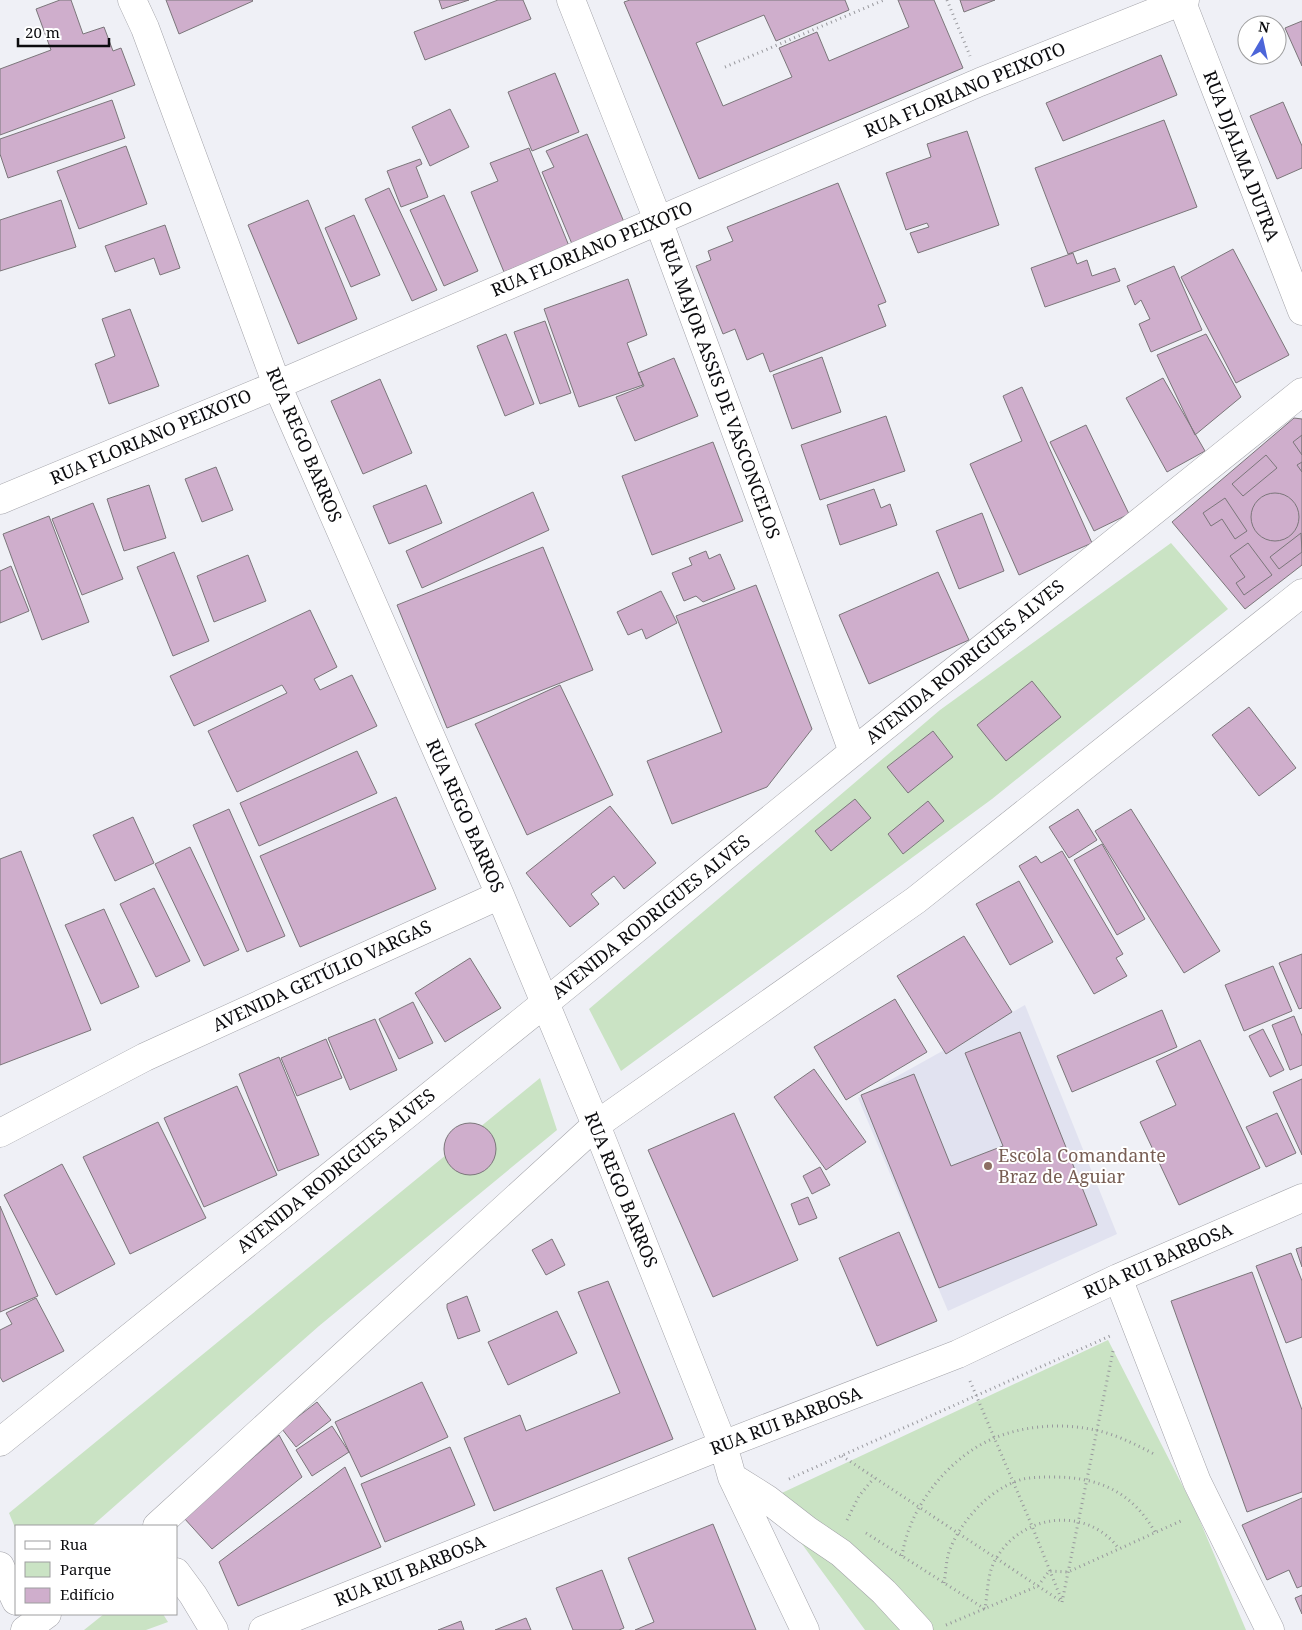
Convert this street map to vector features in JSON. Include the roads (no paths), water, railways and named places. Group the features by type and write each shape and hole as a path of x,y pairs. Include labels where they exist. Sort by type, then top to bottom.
{"street":[{"name":"RUA REGO BARROS","path":"132,0 145,28 277,385 500,895 596,1125 723,1445 732,1477 805,1630"},
{"name":"RUA MAJOR ASSIS DE VASCONCELOS","path":"571,0 658,220 853,752"},
{"name":"RUA FLORIANO PEIXOTO","path":"0,500 277,385 980,82 1182,1"},
{"name":"RUA DJALMA DUTRA","path":"1182,1 1302,311"},
{"name":"AVENIDA RODRIGUES ALVES","path":"0,1442 853,752 1302,392"},
{"path":"158,1525 596,1125 916,900 1302,593"},
{"name":"AVENIDA GETÚLIO VARGAS","path":"0,1133 145,1057 500,895"},
{"name":"AVENIDA GETÚLIO VARGAS","path":"0,1112 145,1057"},
{"name":"RUA RUI BARBOSA","path":"263,1630 723,1445 958,1354 1118,1278 1302,1198"},
{"path":"1118,1278 1197,1482 1270,1630"},
{"path":"732,1477 767,1499 841,1553 884,1592 931,1628"},
{"path":"0,1566 15,1599"},
{"path":"178,1575 214,1630"}],"place":[{"name":"Escola Comandante Braz de Aguiar","path":"988,1166"}]}
